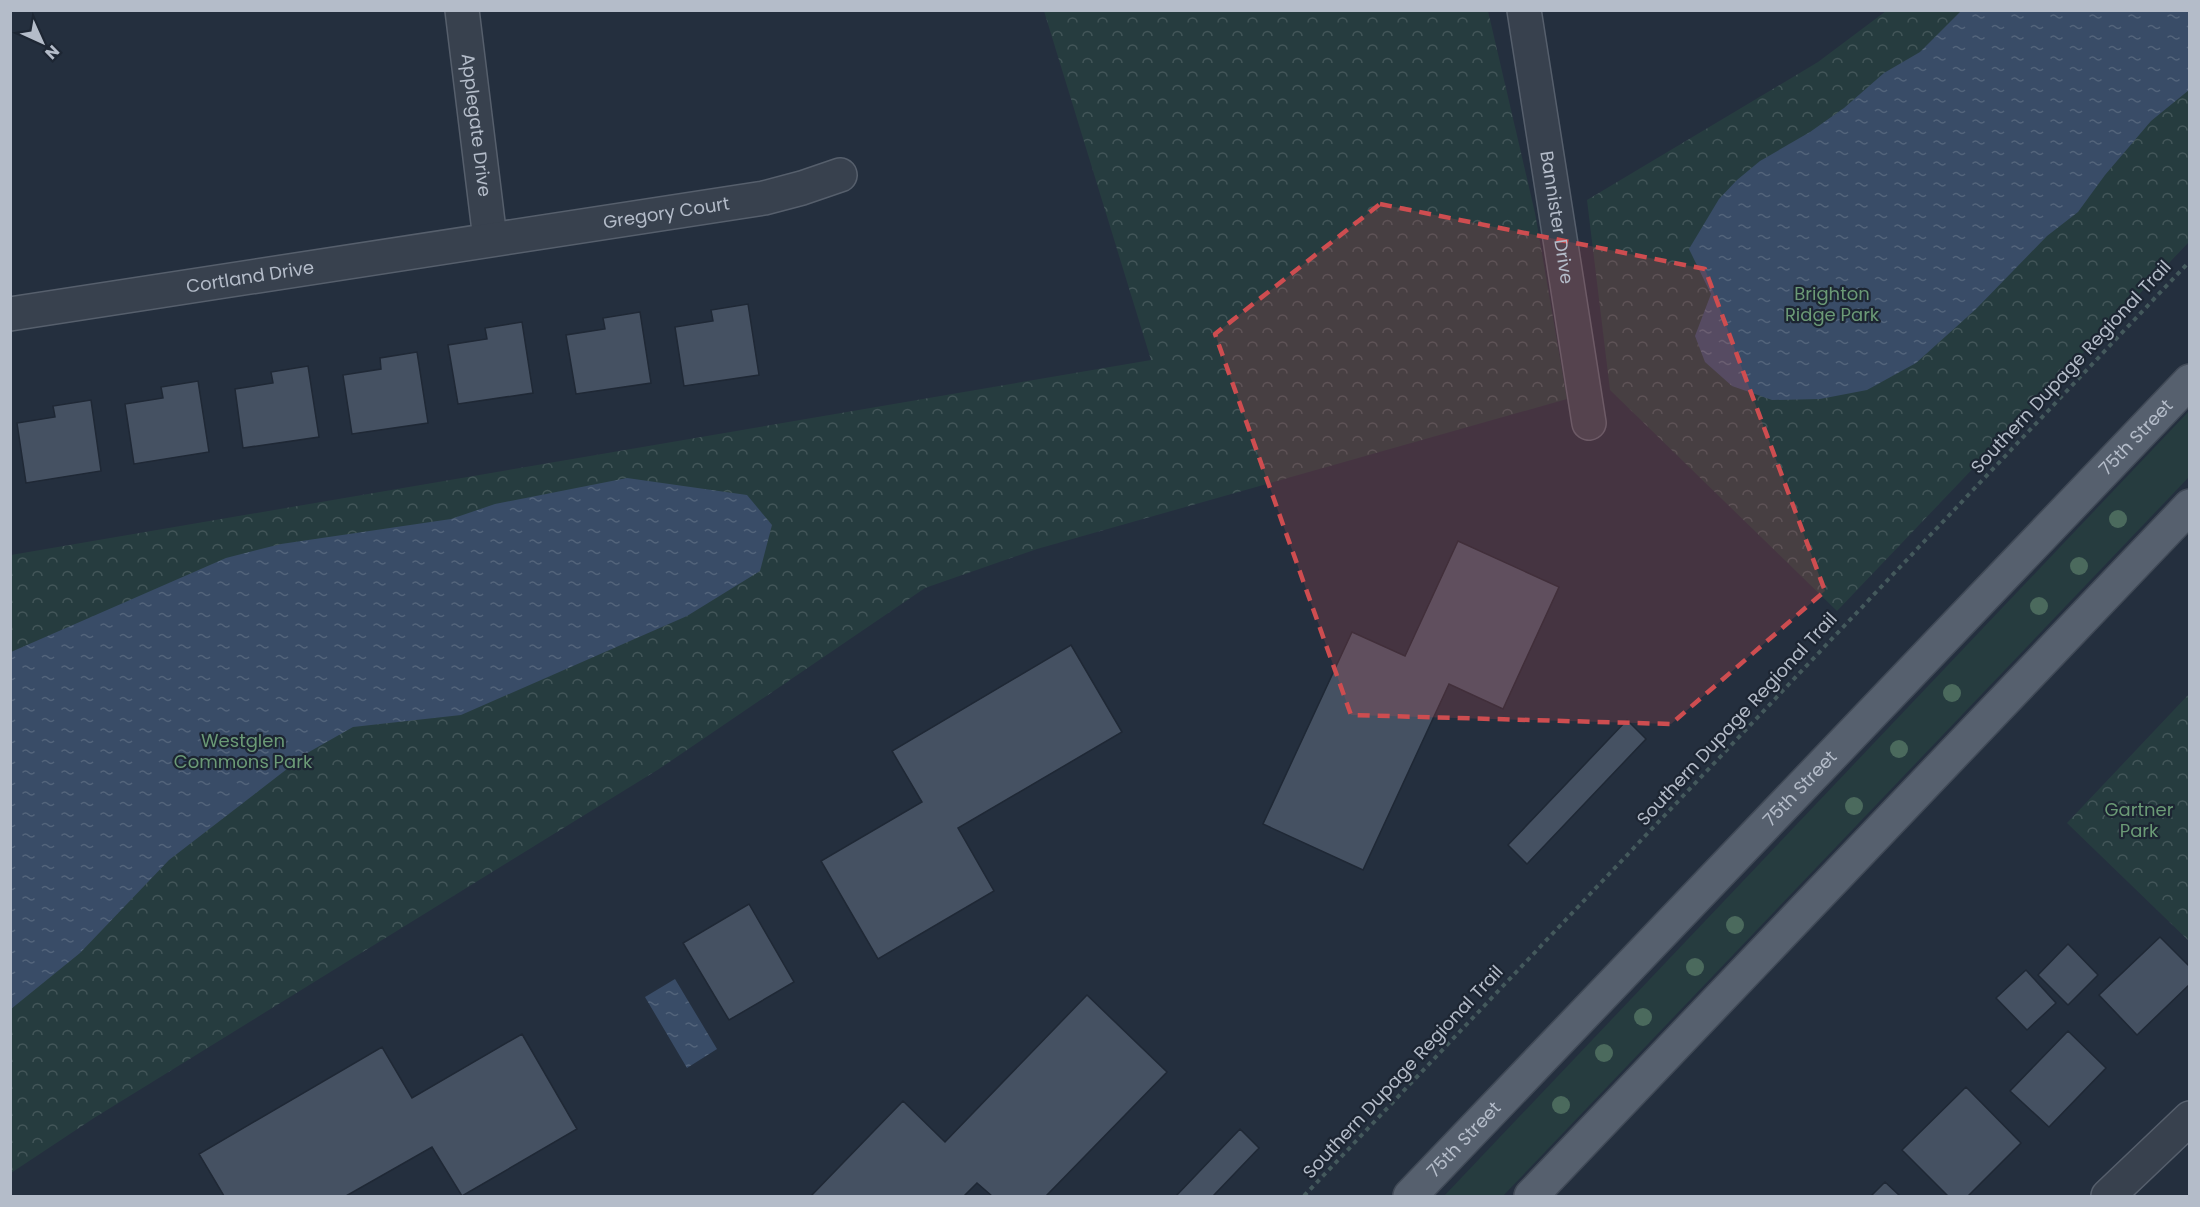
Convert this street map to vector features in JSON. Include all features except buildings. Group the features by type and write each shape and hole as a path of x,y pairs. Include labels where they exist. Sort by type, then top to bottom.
{"main road":[{"name":"75th Street","path":"1410,1197 2190,381"},
{"path":"1531,1197 2190,506"}],"street":[{"name":"Applegate Drive","path":"462,10 490,239"},
{"name":"Bannister Drive","path":"1524,10 1589,423"},
{"name":"Gregory Court","path":"490,239 764,198 840,175"},
{"name":"Cortland Drive","path":"10,314 490,239"},
{"path":"2108,1197 2190,1118"}],"path":[{"name":"Southern Dupage Regional Trail","path":"1304,1197 2190,261"}],"highlighted area":[{"path":"1380,204 1705,269 1825,591 1671,724 1351,715 1215,334"}],"green space":[{"name":"Westglen Commons Park","path":"1044,11 1488,11 1535,213 1567,399 1037,549 925,588 659,769 94,1118 11,1173 11,555 1151,360"},
{"name":"Brighton Ridge Park","path":"1886,11 2189,11 2189,242 1837,611 1610,390 1587,200 1818,62"},
{"path":"2189,411 2189,477 1503,1196 1444,1196"},
{"name":"Gartner Park","path":"2189,694 2189,941 2067,823"}],"water":[{"path":"1962,10 2189,11 2189,90 2151,121 2105,175 2078,212 2047,236 1976,309 1916,363 1867,390 1820,399 1772,400 1732,386 1705,362 1695,336 1711,294 1689,249 1719,199 1760,161 1810,132 1844,108 1884,73 1920,52"},
{"path":"627,478 747,495 772,525 760,571 687,616 461,715 353,727 309,752 169,860 80,953 11,1009 11,652 226,558 281,544 451,519 495,504"},
{"path":"675,979 717,1049 687,1068 645,997"}]}
